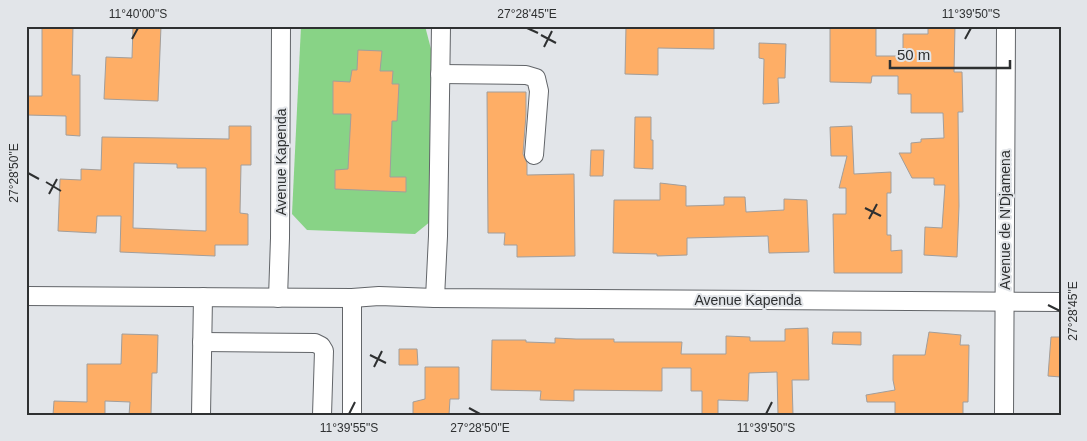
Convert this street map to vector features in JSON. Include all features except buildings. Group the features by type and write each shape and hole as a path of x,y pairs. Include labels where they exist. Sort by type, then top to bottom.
{"street":[{"name":"Avenue Kapenda","path":"278,298 281,26"},
{"path":"435,298 438,236 441,26"},
{"name":"Avenue de N'Djamena","path":"1004,415 1006,26"},
{"path":"440,74 526,75 536,78 538,91 534,155"},
{"name":"Avenue Kapenda","path":"26,296 352,298 379,296 435,298 1061,302"},
{"path":"200,415 203,297"},
{"path":"352,298 352,415"},
{"path":"202,342 315,343 321,346 324,352 322,415"}],"green space":[{"path":"301,26 425,26 431,49 431,221 415,234 307,230 292,214"}]}
